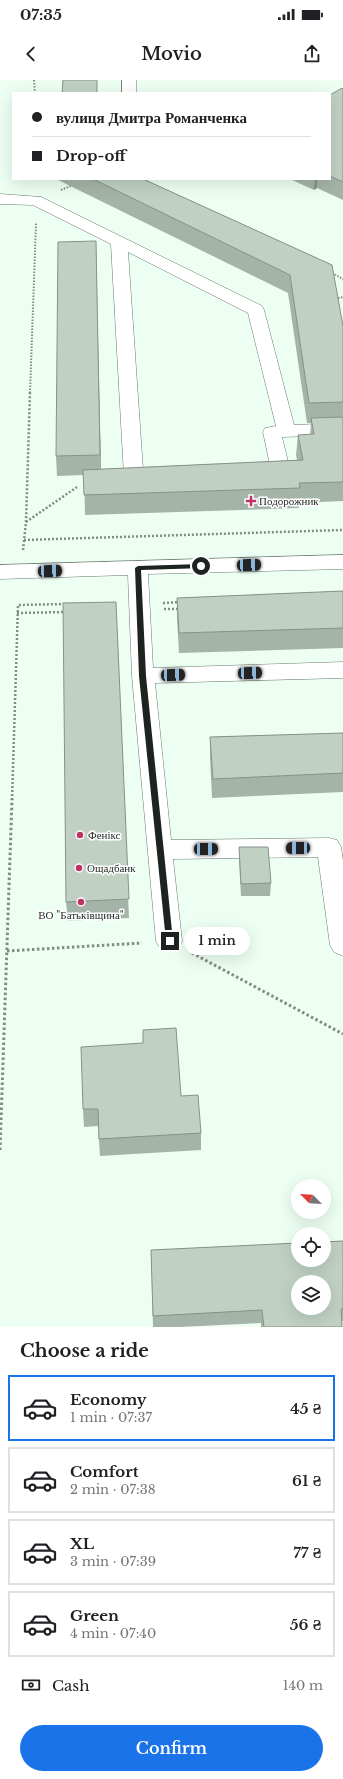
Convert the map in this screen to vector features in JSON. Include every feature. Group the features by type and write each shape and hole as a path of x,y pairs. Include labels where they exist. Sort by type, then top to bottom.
{"street":[{"path":"128,80 129,92"},
{"path":"0,199 36,200 256,310 287,432"},
{"path":"120,241 134,476 172,474"},
{"path":"242,471 281,470 272,432 343,429"},
{"path":"0,572 343,562"},
{"path":"138,568 143,676 170,941"},
{"path":"143,676 343,670"},
{"path":"160,850 336,847 343,945"}],"path":[{"path":"34,80 34,92"},
{"path":"23,550 26,522 36,200"},
{"path":"329,272 343,279"},
{"path":"338,298 343,297"},
{"path":"26,522 77,487"},
{"path":"24,540 343,530"},
{"path":"141,607 180,602"},
{"path":"0,1150 18,605 71,604"},
{"path":"141,607 180,609"},
{"path":"17,613 71,612"},
{"path":"7,951 170,941 343,1034"}],"building":[{"path":"63,80 97,80 97,92 62,92"},
{"path":"342,88 343,89 343,182 331,176 331,94"},
{"path":"95,180 145,180 332,265 343,326 343,402 309,403 290,275"},
{"path":"96,241 100,455 56,456 58,242"},
{"path":"343,417 343,482 299,483 300,488 84,495 83,470 303,460 298,435 314,434 311,418"},
{"path":"343,591 343,628 179,633 177,598"},
{"path":"116,602 129,899 66,902 63,603"},
{"path":"343,733 343,773 213,779 210,737"},
{"path":"239,847 268,847 271,883 241,884"},
{"path":"176,1028 181,1096 198,1095 201,1133 99,1139 98,1109 83,1109 81,1047 143,1043 143,1030"},
{"path":"343,1241 343,1309 341,1309 342,1327 264,1327 262,1310 153,1316 151,1250 291,1243 291,1267 331,1267 331,1242"}],"place":[{"name":"Подорожник","path":"251,501"},
{"name":"Фенікс","path":"80,835"},
{"name":"Ощадбанк","path":"79,868"},
{"name":"ВО \"Батьківщина\"","path":"81,902"}],"route":[{"path":"170,941 143,676 138,568 201,566"}]}
